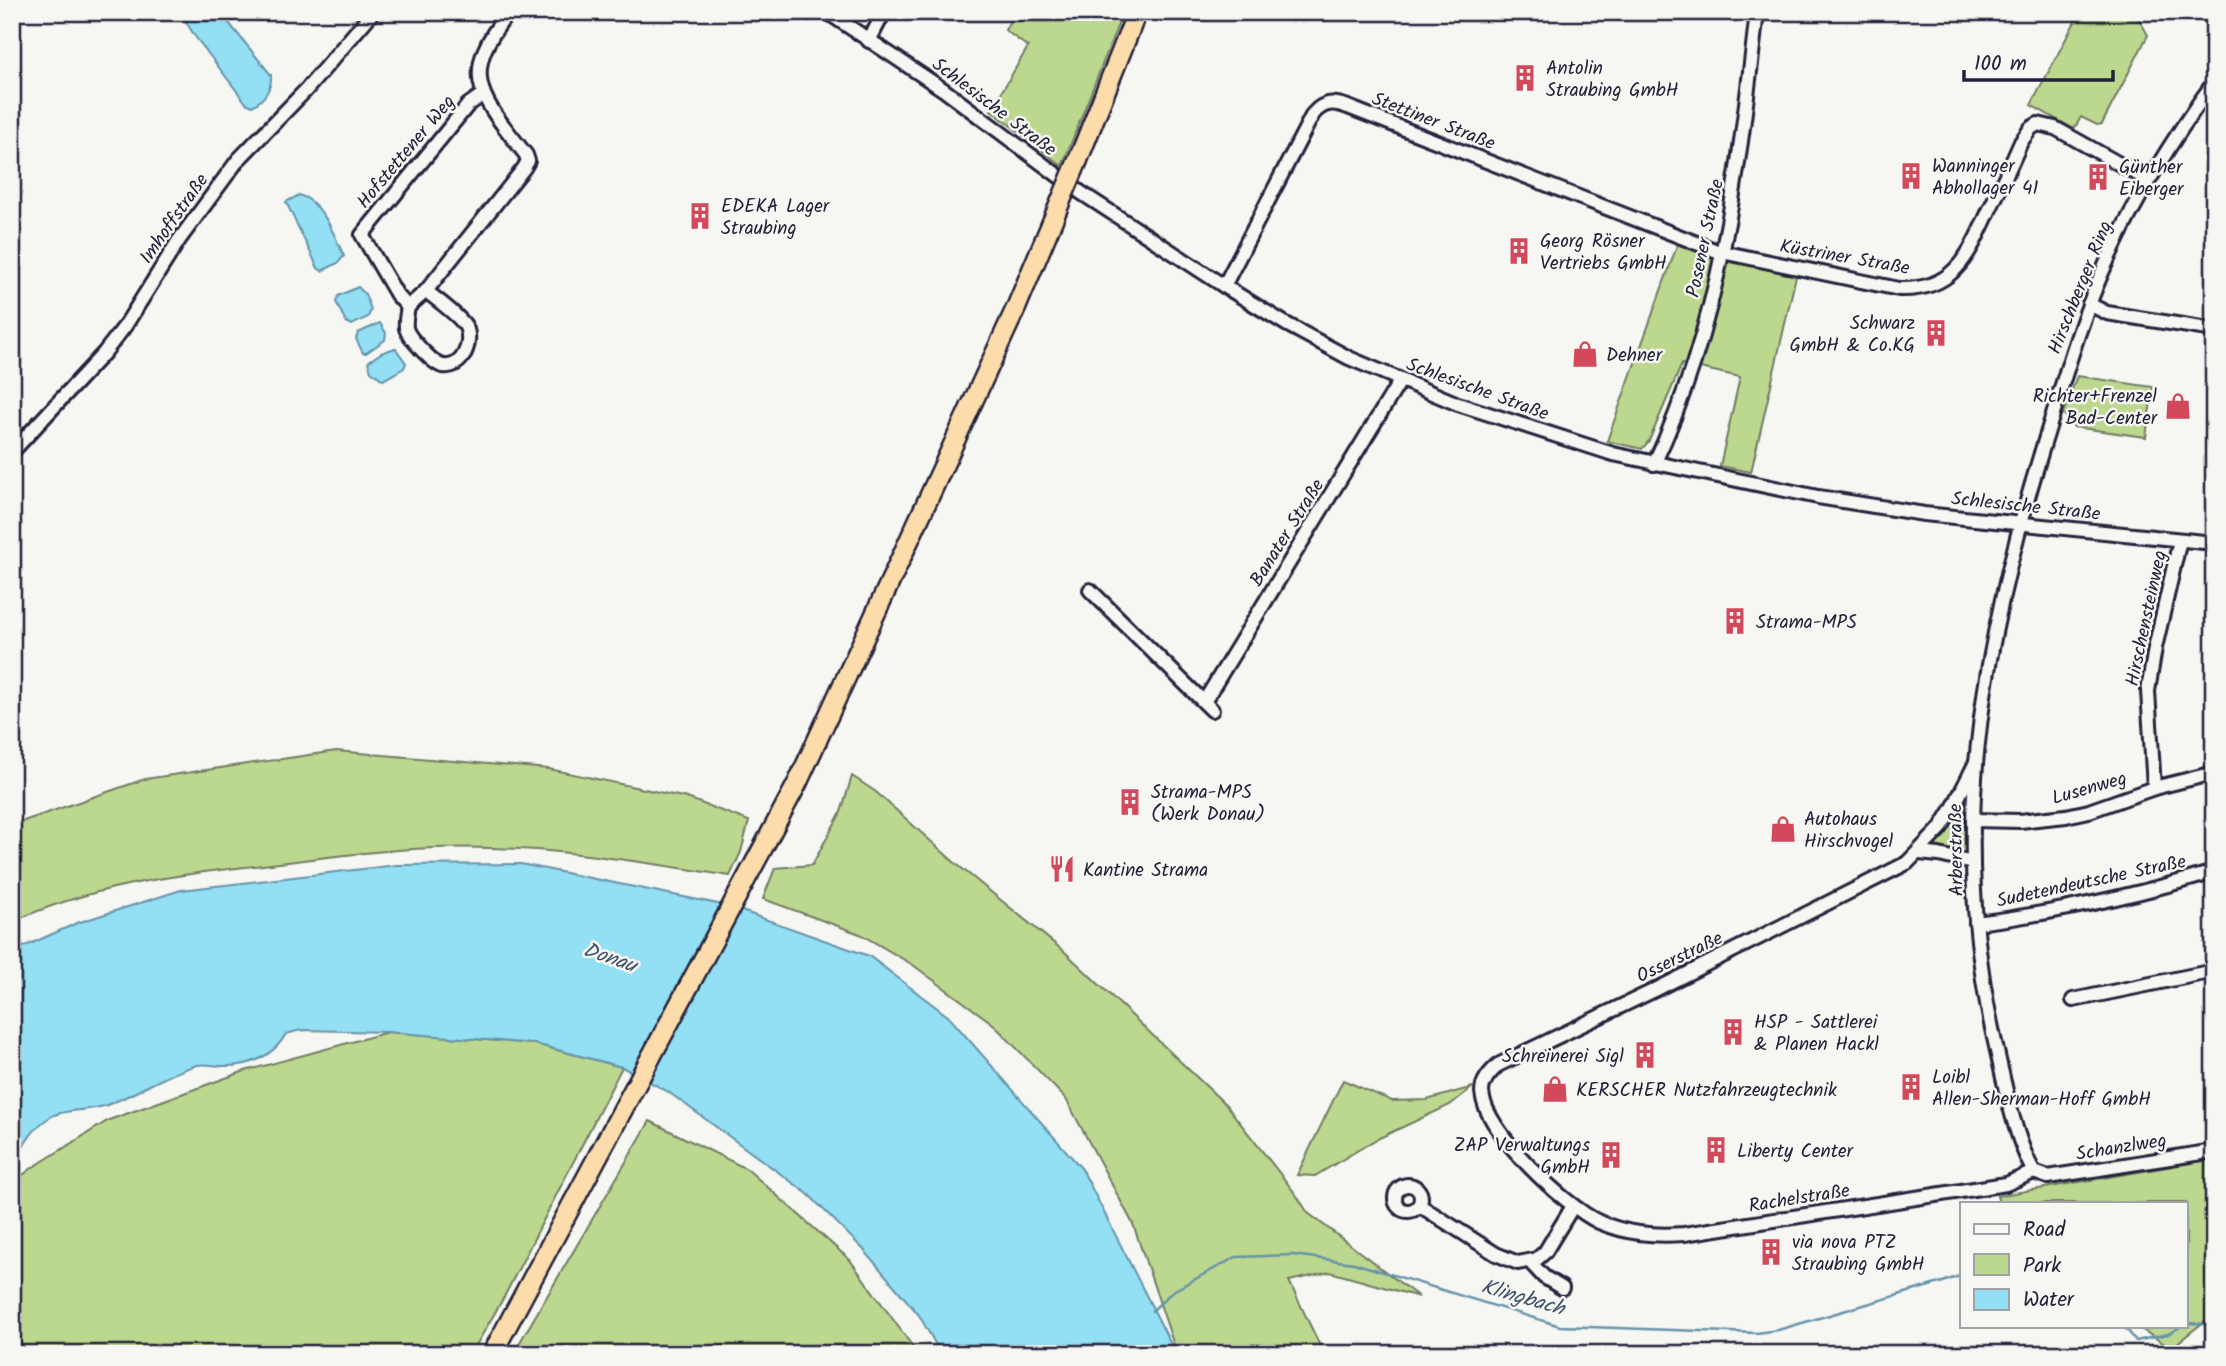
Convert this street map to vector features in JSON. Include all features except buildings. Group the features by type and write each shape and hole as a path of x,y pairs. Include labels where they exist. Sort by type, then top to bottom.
{"highway":[{"path":"492,1354 774,828 832,710 1004,333 1137,12"}],"street":[{"name":"Imhoffstraße","path":"12,452 104,354 125,326 178,240 238,160 306,90 373,12"},
{"name":"Hofstettener Weg","path":"408,306 426,291 528,161 482,95 481,72 486,43 509,12"},
{"name":"Schlesische Straße","path":"827,12 944,90 1080,192 1224,286 1320,343 1400,381 1508,421 1654,464 1847,502 2020,525 2214,543"},
{"path":"869,41 884,12"},
{"name":"Posener Straße","path":"1654,464 1678,409 1694,362 1724,252 1738,176 1757,12"},
{"name":"Hirschberger Ring","path":"2020,525 2063,381 2107,261 2169,144 2214,82"},
{"name":"Hofstettener Weg","path":"426,291 465,324 469,342 464,355 454,364 444,366 436,363 410,337 407,331 408,306 397,295 362,234 468,105 482,95"},
{"name":"Stettiner Straße","path":"1224,286 1313,114 1318,108 1330,103 1348,107 1724,252"},
{"name":"Küstriner Straße","path":"1724,252 1899,289 1919,288 1937,282 1954,271 1967,257 2021,142 2031,128 2038,124 2055,128 2148,180"},
{"path":"2090,304 2107,313 2214,330"},
{"name":"Banater Straße","path":"1090,590 1208,706 1400,381"},
{"name":"Arberstraße","path":"2020,525 1991,643 1975,764 1973,863 1976,923 1993,1036 2020,1137 2034,1172"},
{"name":"Hirschensteinweg","path":"2154,788 2148,691 2180,540"},
{"name":"Osserstraße","path":"1487,1109 1482,1091 1484,1083 1488,1074 1499,1065 1893,872 1919,853 1947,818 1975,764"},
{"name":"Lusenweg","path":"1973,820 2020,821 2066,816 2089,811 2154,788 2214,774"},
{"path":"1919,853 1973,863"},
{"name":"Sudetendeutsche Straße","path":"1976,923 2054,912 2214,872"},
{"path":"2073,1000 2214,971"},
{"name":"Rachelstraße","path":"1487,1109 1496,1125 1550,1188 1597,1220 1640,1234 1684,1234 2006,1184 2034,1172"},
{"name":"Schanzlweg","path":"2034,1172 2048,1177 2214,1151"},
{"path":"1419,1205 1508,1260 1518,1263 1537,1259 1552,1242 1573,1206"},
{"path":"1530,1262 1544,1277 1562,1288"}],"green space":[{"path":"1015,12 1123,12 1062,166 991,110 1028,47 1005,30"},
{"path":"2080,12 2135,12 2148,35 2102,124 2097,125 2081,117 2074,129 2031,105"},
{"path":"1678,243 1743,264 1796,276 1751,472 1720,466 1740,377 1682,364 1649,441 1642,449 1607,441"},
{"path":"2077,376 2153,387 2146,437 2074,427 2063,413"},
{"path":"336,751 549,769 687,798 749,821 741,852 730,876 546,851 471,847 412,849 161,878 100,891 12,922 12,825 145,779"},
{"path":"852,776 876,792 954,862 1066,953 1226,1105 1308,1213 1419,1297 1330,1272 1289,1281 1324,1354 1177,1354 1133,1224 1066,1099 992,1023 913,965 860,934 763,899 775,868 812,865 841,812"},
{"path":"1960,820 1966,828 1965,852 1937,848 1935,846 1953,822"},
{"path":"388,1032 535,1044 622,1067 504,1297 471,1354 12,1354 12,1183 109,1120 245,1071"},
{"path":"1343,1080 1392,1101 1427,1100 1473,1087 1450,1105 1375,1140 1315,1176 1297,1175"},
{"path":"650,1121 747,1169 850,1260 918,1354 513,1354"},
{"path":"2214,1159 2214,1320 2205,1321 2171,1348 2139,1328 2188,1328 2188,1202 1999,1202 1997,1196"}],"water":[{"path":"180,12 219,12 225,18 271,75 269,89 260,101 252,106 246,103 194,35"},
{"path":"299,195 321,212 344,256 338,263 322,271 318,268 286,202"},
{"path":"358,287 365,294 371,310 368,317 352,325 346,322 336,302 338,296"},
{"path":"380,323 386,333 385,340 363,353 356,339 358,333"},
{"path":"396,349 406,363 404,368 383,380 371,371 368,362"},
{"name":"Donau","path":"521,864 728,906 869,956 949,1017 1082,1169 1176,1354 941,1354 919,1315 864,1250 808,1194 667,1091 622,1067 535,1044 388,1032 301,1030 286,1034 274,1049 251,1062 233,1066 197,1065 104,1106 52,1116 34,1132 12,1165 12,952 77,923 181,890 397,865"}],"waterway":[{"name":"Klingbach","path":"1152,1311 1173,1291 1236,1257 1293,1255 1354,1263 1560,1326 1757,1333 1778,1330 1960,1276"},
{"name":"Klingbach","path":"2188,1323 2214,1324"},
{"name":"Klingbach","path":"2126,1328 2136,1341 2168,1334 2178,1328"}],"place":[{"name":"Antolin Straubing GmbH","path":"1525,78"},
{"name":"Wanninger Abhollager 41","path":"1911,176"},
{"name":"Günther Eiberger","path":"2098,177"},
{"name":"EDEKA Lager Straubing","path":"700,216"},
{"name":"Georg Rösner Vertriebs GmbH","path":"1519,251"},
{"name":"Schwarz GmbH & Co.KG","path":"1936,333"},
{"name":"Dehner","path":"1585,354"},
{"name":"Richter+Frenzel Bad-Center","path":"2178,406"},
{"name":"Strama-MPS","path":"1735,621"},
{"name":"Strama-MPS (Werk Donau)","path":"1130,802"},
{"name":"Autohaus Hirschvogel","path":"1783,829"},
{"name":"Kantine Strama","path":"1062,869"},
{"name":"HSP - Sattlerei & Planen Hackl","path":"1733,1032"},
{"name":"Schreinerei Sigl","path":"1645,1055"},
{"name":"Loibl Allen-Sherman-Hoff GmbH","path":"1911,1087"},
{"name":"KERSCHER Nutzfahrzeugtechnik","path":"1555,1089"},
{"name":"Liberty Center","path":"1716,1150"},
{"name":"ZAP Verwaltungs GmbH","path":"1611,1155"},
{"name":"via nova PTZ Straubing GmbH","path":"1771,1252"}]}
